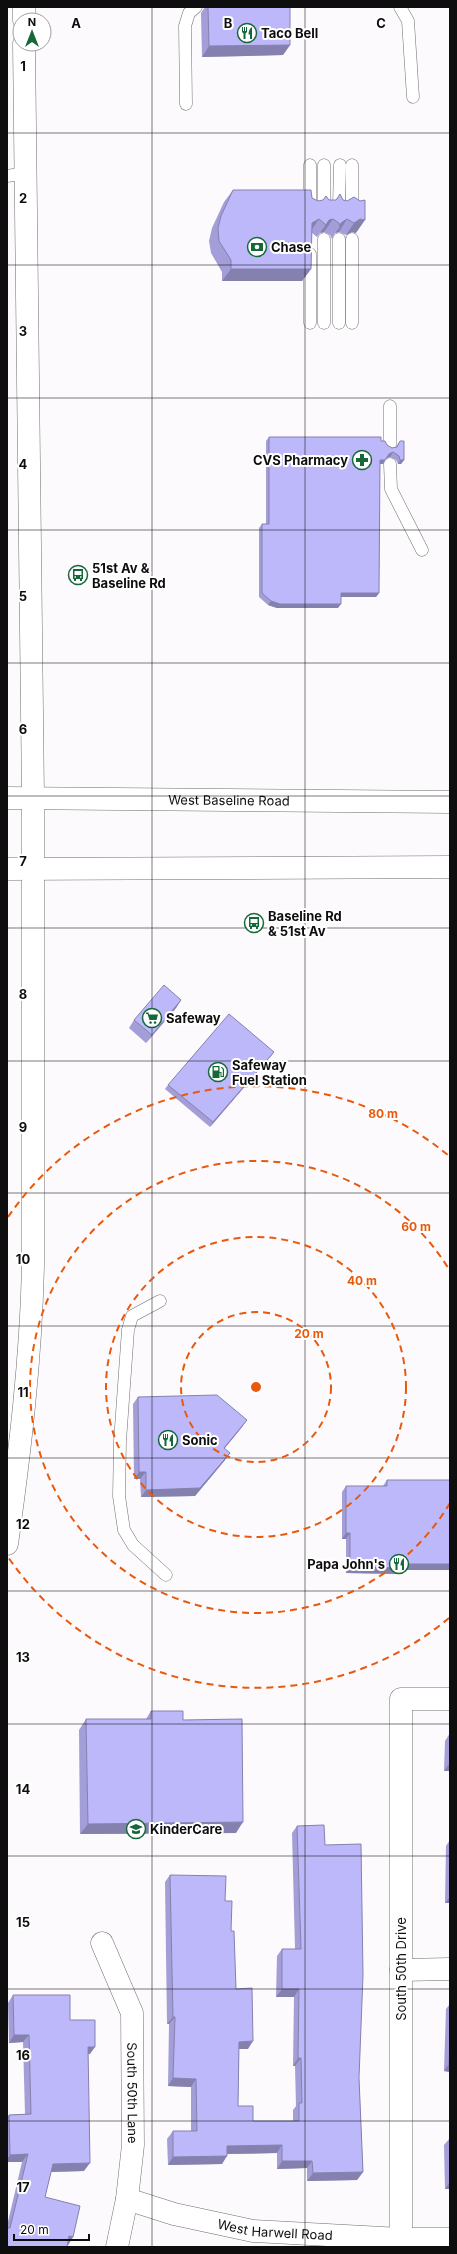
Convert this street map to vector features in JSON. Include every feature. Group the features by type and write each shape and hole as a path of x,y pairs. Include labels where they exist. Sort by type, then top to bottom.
{"main road":[{"path":"7,1544 20,1446 32,1328 34,1179 33,797 16,174 24,52"},
{"name":"West Baseline Road","path":"7,798 33,797 450,802"},
{"path":"7,869 450,867"},
{"name":"South 50th Drive","path":"401,2239 401,1699 450,1699"},
{"name":"South 50th Lane","path":"102,1943 132,2014 133,2145 127,2199 118,2247"},
{"path":"401,1970 450,1969"},
{"name":"West Harwell Road","path":"127,2199 174,2214 253,2231 401,2239 450,2239"}],"lane":[{"path":"186,104 185,26 189,13 196,7"},
{"path":"400,7 408,21 413,97"},
{"path":"310,165 310,206"},
{"path":"324,165 324,206"},
{"path":"339,206 346,165 352,206"},
{"path":"310,239 310,323"},
{"path":"324,239 324,323"},
{"path":"339,239 339,323"},
{"path":"352,239 352,323"},
{"path":"390,406 390,445"},
{"path":"390,464 391,489 422,550"},
{"path":"160,1300 132,1316 128,1330 120,1441 120,1496 124,1530 133,1545 166,1575"}],"building":[{"name":"Taco Bell","path":"208,7 290,7 290,45 209,46"},
{"name":"Chase","path":"233,190 311,190 312,198 318,201 323,200 326,196 329,200 336,200 340,194 343,200 347,201 354,197 360,201 365,200 365,220 360,219 354,223 347,219 341,223 340,227 339,223 333,219 329,220 326,225 319,219 312,223 311,269 231,269 231,260 219,241 218,228 221,216"},
{"name":"CVS Pharmacy","path":"269,437 381,437 381,441 385,441 387,445 392,448 397,447 400,441 404,441 404,460 400,460 399,456 393,452 389,454 385,460 380,460 379,593 341,593 341,604 280,604 271,601 262,593 262,524 269,524"},
{"name":"Safeway","path":"164,985 181,1000 152,1035 134,1020"},
{"name":"Safeway Fuel Station","path":"229,1014 274,1052 213,1122 168,1085"},
{"path":"217,1395 247,1420 224,1448 230,1453 200,1488 146,1490 146,1472 139,1472 138,1397"},
{"path":"387,1480 450,1480 450,1564 405,1564 405,1568 350,1567 350,1533 346,1533 346,1486 387,1486"},
{"path":"151,1711 183,1711 183,1720 242,1719 243,1822 88,1824 86,1719 151,1719"},
{"path":"324,1825 325,1845 361,1844 363,1975 359,2078 363,2172 313,2173 312,2161 282,2161 282,2145 227,2146 227,2156 173,2157 173,2131 197,2131 196,2079 173,2078 175,2017 173,2017 170,1875 226,1876 225,1901 232,1901 231,1931 234,1931 236,1989 252,1988 253,2041 239,2042 238,2106 253,2106 253,2121 299,2121 299,2103 302,2103 301,2058 298,2058 299,1989 282,1989 282,1949 301,1949 297,1826"},
{"path":"13,1995 70,1995 70,2020 95,2020 95,2047 88,2047 90,2163 53,2164 45,2197 80,2206 73,2237 69,2236 67,2247 7,2247 7,2228 10,2228 28,2154 10,2155 9,2115 31,2114 29,2035 14,2035"},
{"path":"450,2042 450,2064 449,2064"}],"place":[{"name":"Taco Bell","path":"247,33"},
{"name":"Chase","path":"257,247"},
{"name":"CVS Pharmacy","path":"362,460"},
{"name":"51st Av & Baseline Rd","path":"78,575"},
{"name":"Baseline Rd & 51st Av","path":"254,923"},
{"name":"Safeway","path":"152,1018"},
{"name":"Safeway Fuel Station","path":"218,1072"},
{"name":"Sonic","path":"168,1440"},
{"name":"Papa John's","path":"399,1564"},
{"name":"KinderCare","path":"136,1829"}]}
